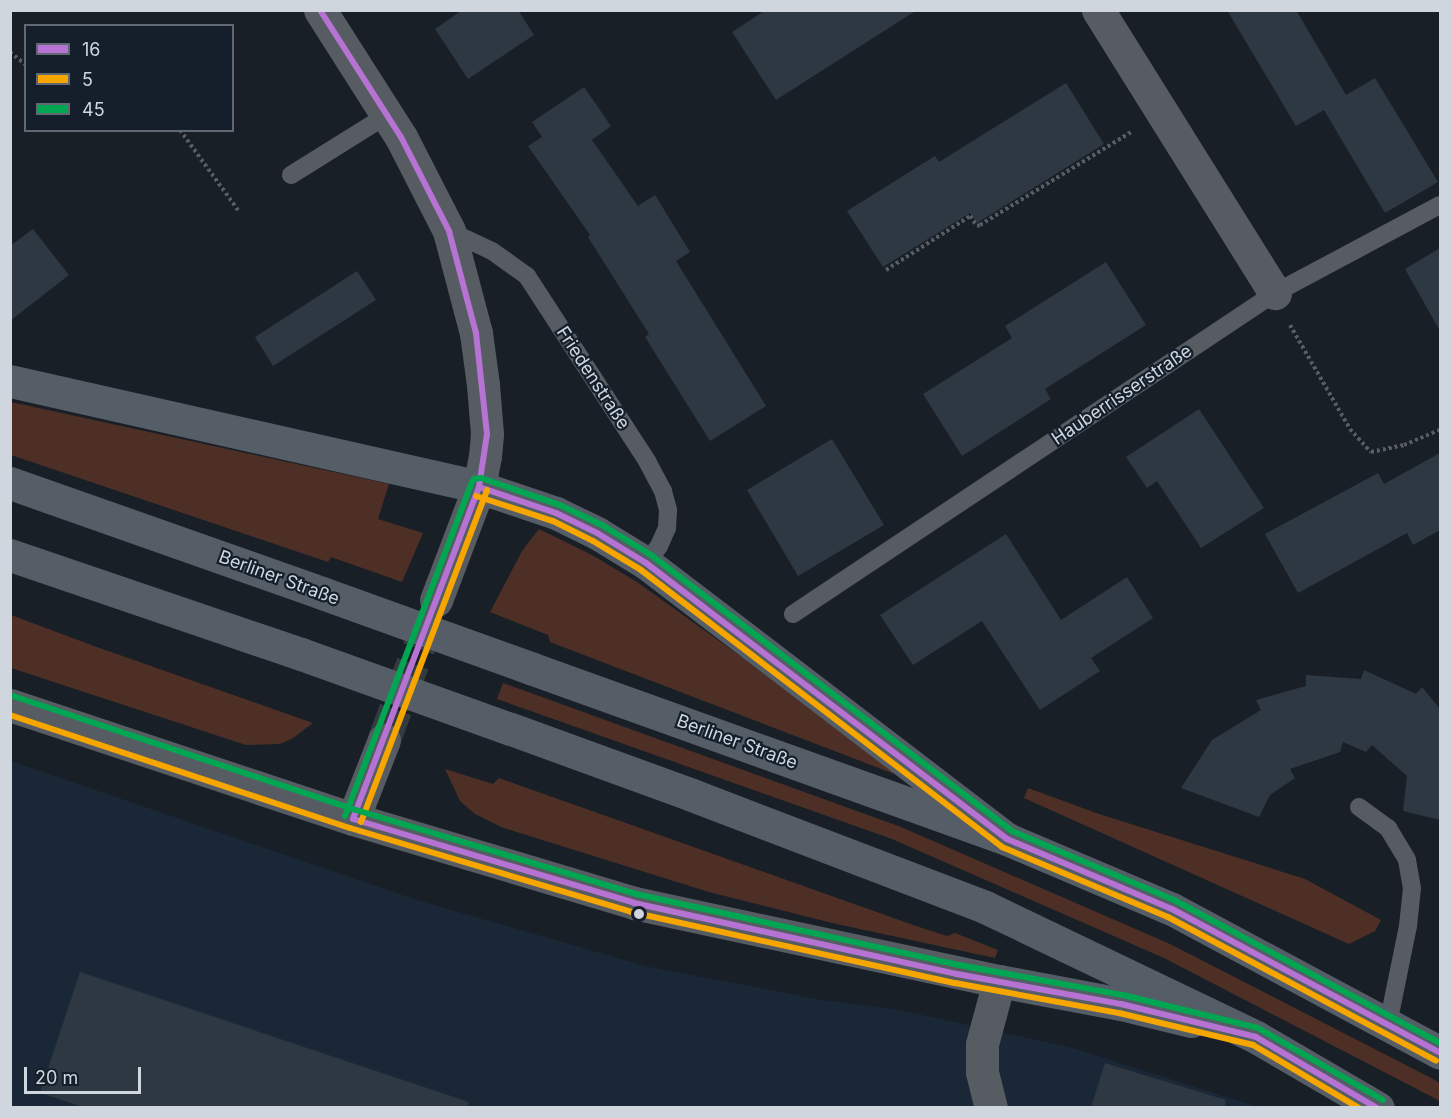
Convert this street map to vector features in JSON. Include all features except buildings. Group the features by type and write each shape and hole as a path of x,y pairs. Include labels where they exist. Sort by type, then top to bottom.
{"main road":[{"path":"10,381 479,487 556,513 597,533 646,563 1007,839"},
{"name":"Berliner Straße","path":"10,483 1007,839 1172,909 1440,1053"},
{"path":"10,555 301,654 511,729 692,795 985,907 1256,1037 1378,1107"},
{"path":"999,981 1121,1004 1256,1037"}],"street":[{"path":"320,10 387,115 449,231 476,333 487,434 479,487 436,600"},
{"path":"1098,10 1275,293"},
{"path":"10,705 353,819 634,903 999,981 981,1044 982,1072 991,1107"},
{"path":"353,819 384,740"}],"lane":[{"path":"291,175 387,115"},
{"name":"Hauberrisserstraße","path":"793,614 1275,293 1440,205"},
{"name":"Friedenstraße","path":"449,231 492,250 527,276 647,461 663,491 668,510 667,528 659,546 646,563"},
{"path":"1359,807 1388,828 1407,860 1412,888 1408,926 1388,1024"}],"path":[{"path":"10,52 24,63"},
{"path":"886,270 970,216 977,226 980,225 1162,113"},
{"path":"181,132 238,210"},
{"path":"1275,293 1294,336 1361,444 1371,452 1404,445 1440,430"}],"shaded area":[{"path":"11,402 389,484 378,519 423,533 402,582 331,557 328,562 11,455"},
{"path":"539,529 592,555 637,582 743,658 897,775 550,642 548,635 490,612 522,551"},
{"path":"11,615 313,723 293,738 280,744 246,745 11,668"},
{"path":"503,683 901,827 1170,944 1435,1080 1440,1083 1440,1101 1164,958 892,839 497,699"},
{"path":"11,761 417,900 645,966 822,1000 895,1009 1073,1048 1258,1107 11,1108"},
{"path":"445,769 493,784 499,778 916,926 947,936 955,933 998,950 995,958 832,923 709,892 501,827 475,814 460,801"},
{"path":"1028,788 1099,814 1305,879 1381,920 1375,931 1349,944 1024,798"}],"tunnel":[{"path":"384,740 435,604"}],"transit line":[{"name":"16","path":"320,10 401,137 449,231 476,333 487,434 479,487 353,819"},
{"name":"45","path":"345,816 471,484 474,479 481,478 560,505 602,525 651,555 1012,831 1176,901 1440,1043"},
{"name":"16","path":"479,487 556,513 597,533 646,563 1007,839 1172,909 1440,1053"},
{"name":"5","path":"361,822 487,490"},
{"name":"5","path":"476,496 553,521 593,541 641,570 1002,847 1168,917 1436,1061"},
{"name":"45","path":"13,696 356,810 636,894 959,965 1123,995 1258,1028 1383,1100"},
{"name":"5","path":"10,715 350,828 631,912 955,983 1119,1013 1253,1045 1359,1108"},
{"name":"16","path":"353,819 634,903 957,974 1121,1004 1256,1037 1377,1108"}]}
